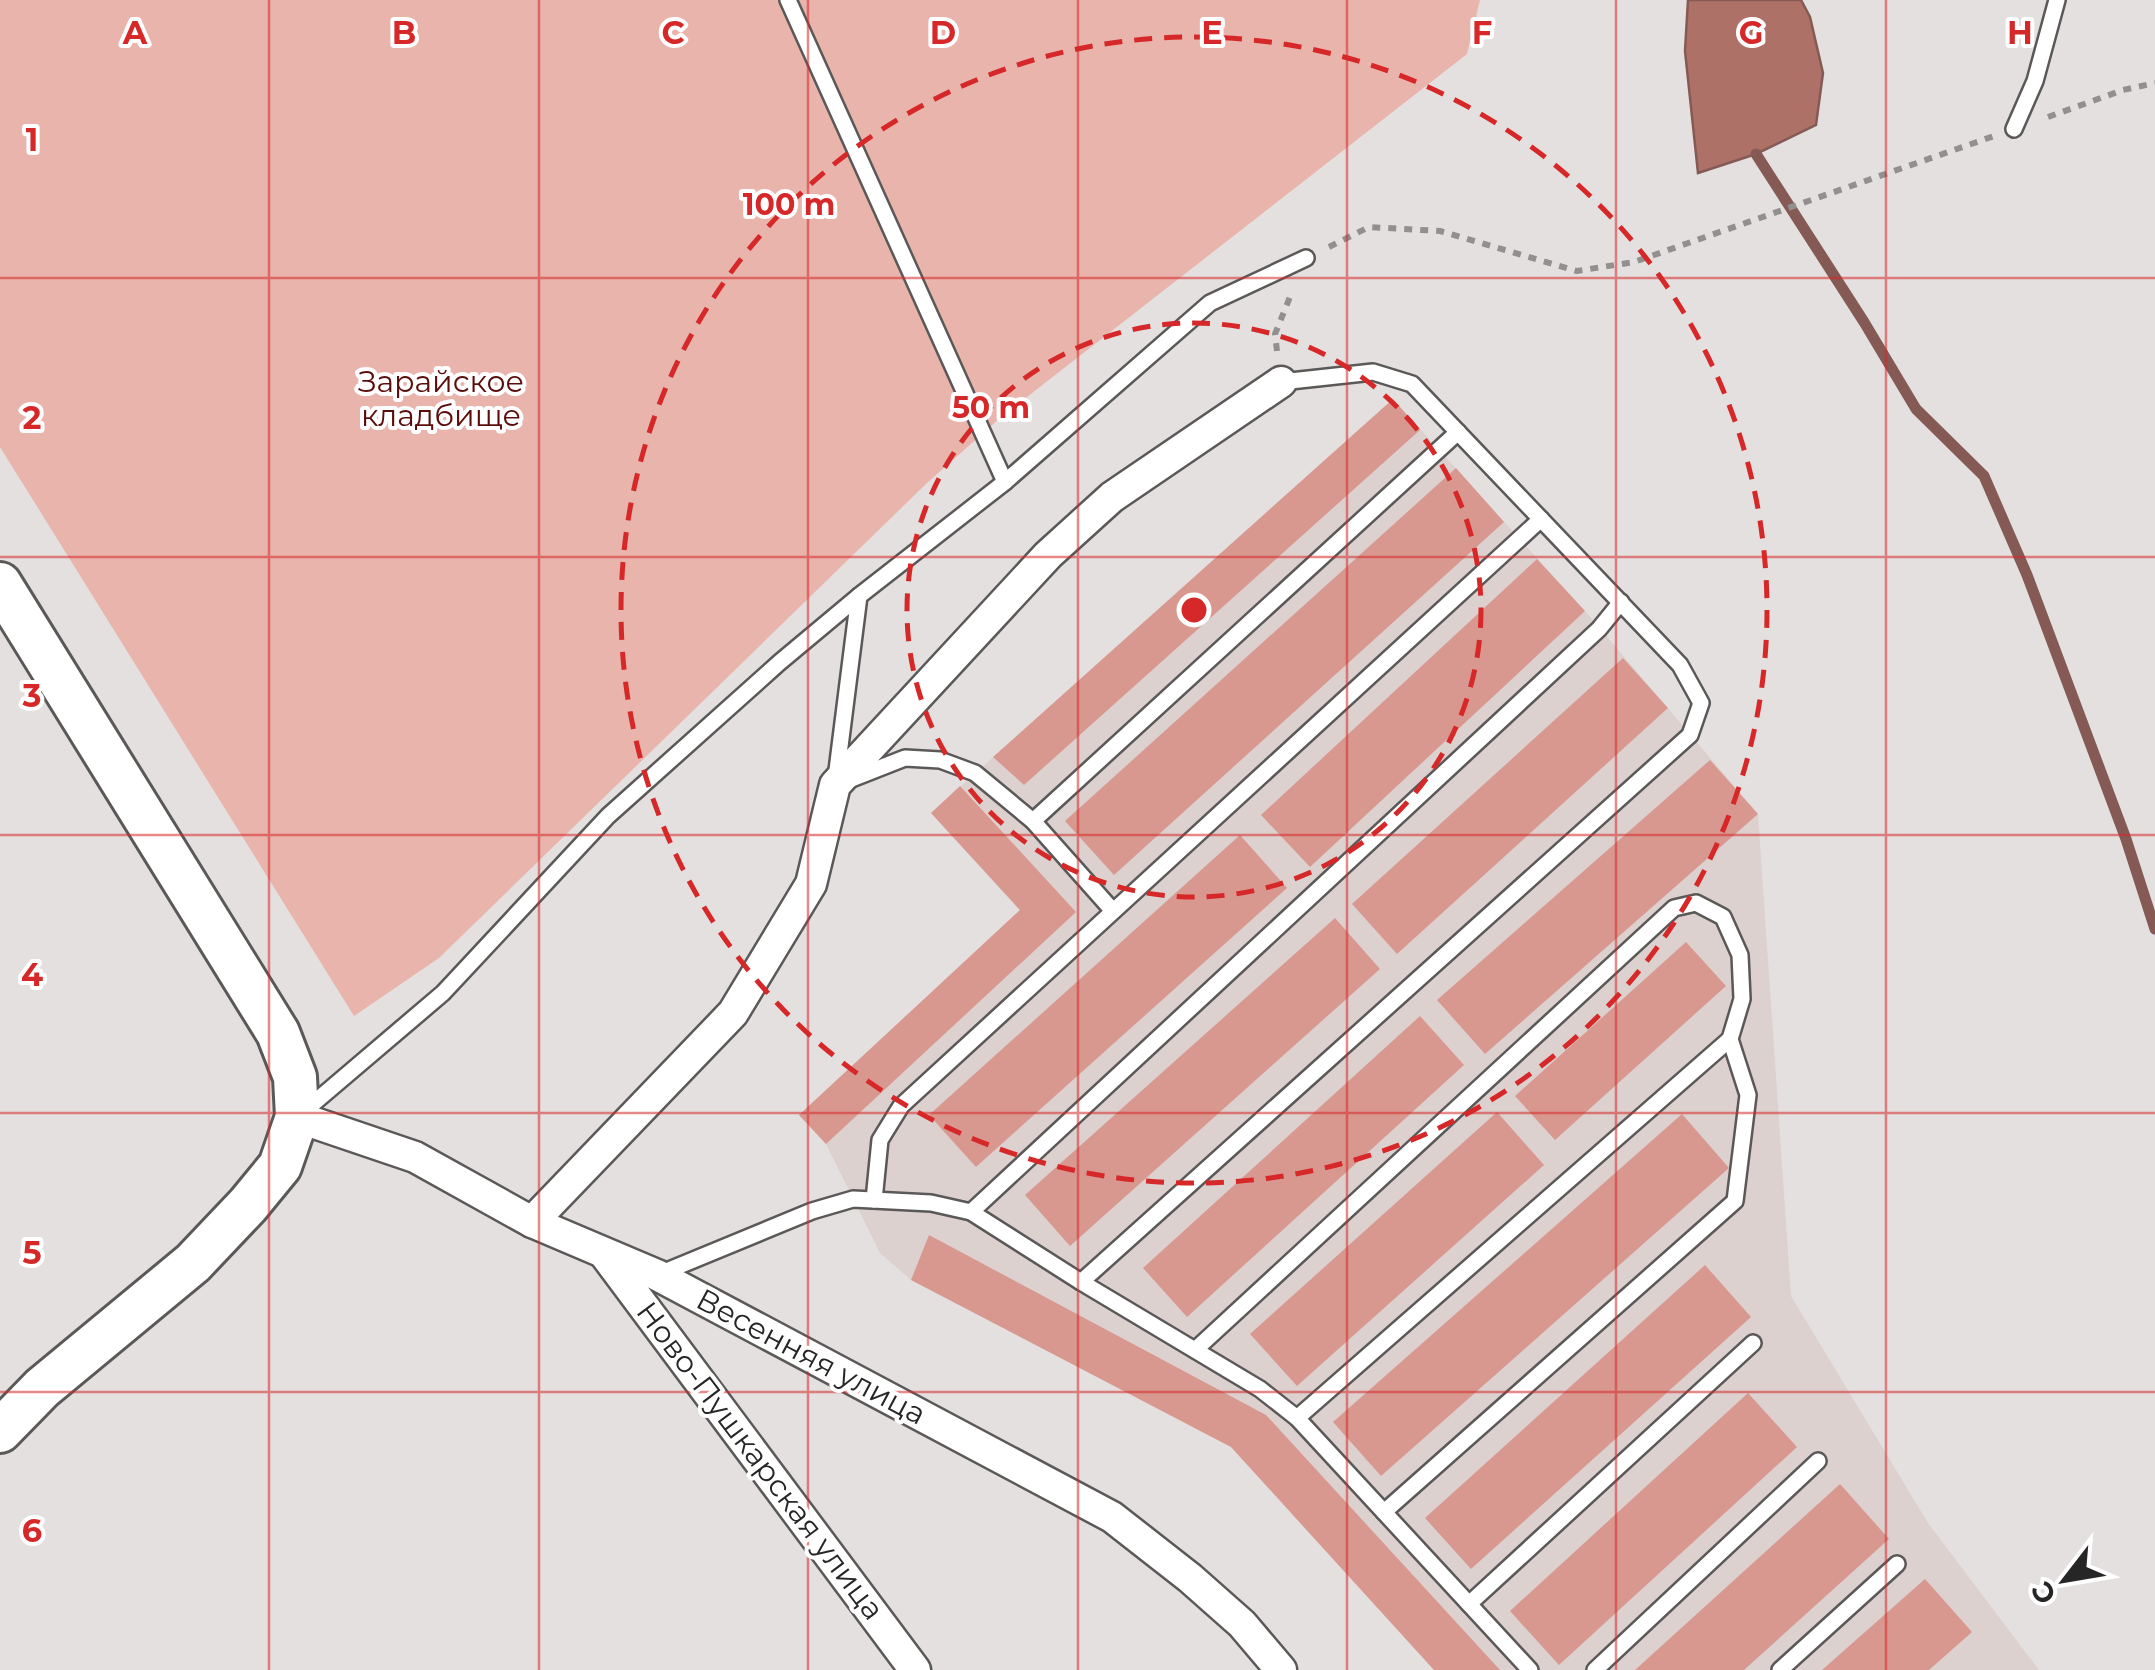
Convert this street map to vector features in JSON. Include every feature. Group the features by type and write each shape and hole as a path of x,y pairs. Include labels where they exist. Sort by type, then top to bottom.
{"street":[{"path":"532,1222 733,1014 811,884 835,785 1048,555 1112,497 1281,382"},
{"path":"0,584 278,1032 295,1077 297,1117 280,1166 248,1205 193,1263 42,1388 0,1431"},
{"name":"Весенняя улица","path":"297,1117 415,1157 532,1222 658,1275 1112,1517 1242,1624 1280,1670"},
{"name":"Ново-Пушкарская улица","path":"604,1252 915,1670"}],"lane":[{"path":"788,0 1005,482"},
{"path":"2014,129 2035,81 2057,0"},
{"path":"297,1117 443,993 608,816 780,662 1005,482 1210,303 1306,258"},
{"path":"1081,1282 1690,735 1701,703 1680,665 1412,384 1373,372 1281,382"},
{"path":"1033,821 1458,432"},
{"path":"874,1200 880,1140 901,1106 1541,519"},
{"path":"859,596 835,785 906,758 940,760 975,773 1033,821 1113,911"},
{"path":"971,1212 1599,630 1621,602"},
{"path":"1195,1350 1674,908 1696,903 1723,917 1740,954 1742,999 1730,1039 1297,1418"},
{"path":"1384,1512 1735,1201 1748,1095 1730,1039"},
{"path":"658,1275 812,1211 853,1199 931,1203 971,1212 1260,1389 1297,1418 1530,1670"},
{"path":"1469,1604 1753,1343"},
{"path":"1595,1670 1818,1461"},
{"path":"1780,1670 1897,1564"}],"path":[{"path":"1281,382 1275,334 1306,258 1369,227 1440,230 1577,271 1634,262 2122,90 2155,83"}],"shaded area":[{"path":"1688,0 1801,0 1810,17 1823,73 1816,125 1756,154 1698,173 1685,51"},
{"path":"1393,399 1585,611 1758,814 1791,1296 1928,1523 2039,1670 1434,1670 1231,1447 911,1280 880,1253 826,1144 799,1115 1020,911 931,813"}],"green space":[{"name":"Зарайское кладбище","path":"0,0 1480,0 1467,54 1000,418 927,483 439,958 354,1016 0,447"}],"building":[{"path":"1393,399 1420,430 1024,785 993,757"},
{"path":"1456,468 1504,522 1114,875 1065,821"},
{"path":"1537,559 1585,611 1310,867 1261,815"},
{"path":"1623,658 1668,708 1397,954 1352,904"},
{"path":"1710,760 1758,814 1485,1054 1437,1000"},
{"path":"960,786 1076,912 826,1144 799,1115 1020,910 931,813"},
{"path":"1240,835 1287,888 976,1167 929,1115"},
{"path":"1335,918 1380,969 1070,1246 1025,1195"},
{"path":"1686,942 1726,986 1555,1140 1515,1096"},
{"path":"1420,1016 1464,1065 1187,1317 1143,1268"},
{"path":"1497,1112 1544,1165 1297,1386 1250,1334"},
{"path":"1682,1114 1729,1168 1381,1476 1333,1422"},
{"path":"929,1235 1266,1415 1500,1670 1434,1670 1231,1447 911,1280"},
{"path":"1705,1265 1751,1317 1471,1569 1425,1518"},
{"path":"1748,1393 1797,1447 1559,1665 1510,1611"},
{"path":"1840,1484 1889,1539 1744,1670 1635,1670"},
{"path":"1925,1579 1972,1632 1929,1670 1822,1670"}],"waterway":[{"path":"1756,154 1916,409 1984,476 2027,575 2126,839 2155,929"}]}
